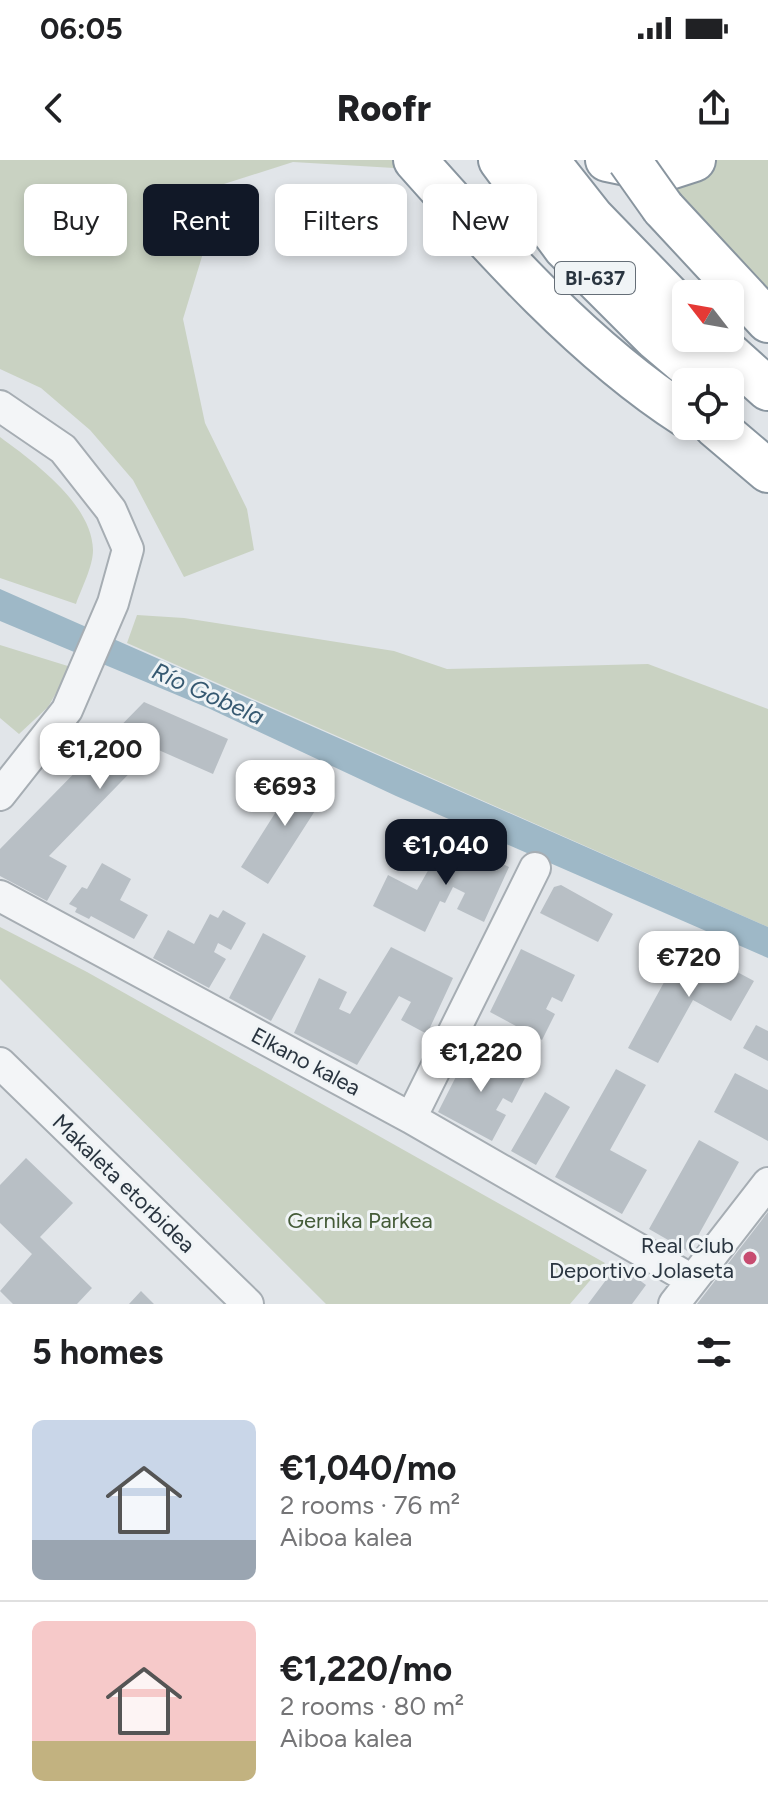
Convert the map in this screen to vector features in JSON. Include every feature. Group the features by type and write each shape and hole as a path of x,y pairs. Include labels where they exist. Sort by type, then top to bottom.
{"highway":[{"path":"415,160 581,331 622,368 672,406"},
{"path":"452,160 496,215 567,292 672,387"},
{"name":"BI-637","path":"500,160 565,248 655,338 690,368"},
{"name":"BI-637","path":"547,160 592,217 672,300"},
{"path":"607,160 660,171 694,160"},
{"path":"629,160 663,208 768,321"},
{"path":"727,352 768,389"},
{"path":"744,423 765,456"},
{"path":"731,440 765,456"},
{"path":"738,440 765,456"}],"street":[{"path":"0,406 63,449 111,510 128,549 113,603 67,710 5,776"},
{"path":"411,1118 535,868"},
{"name":"Elkano kalea","path":"0,896 411,1118 692,1280"},
{"name":"Makaleta etorbidea","path":"0,1063 248,1304"},
{"path":"674,1304 768,1183"}],"green space":[{"path":"0,160 402,160 411,169 293,162 224,184 143,184 143,256 202,256 183,319 205,423 247,509 254,550 184,577 133,480 90,430 41,388 0,369"},
{"path":"713,160 768,160 768,299 661,178"},
{"path":"0,437 59,486 83,516 93,550 89,571 76,604 0,578"},
{"path":"137,615 184,618 394,651 447,669 648,664 768,709 768,927 127,643"},
{"path":"0,645 71,667 48,707 19,734 0,718"},
{"name":"Gernika Parkea","path":"0,927 87,972 605,1263 570,1304 326,1304 0,979"}],"water":[{"name":"Río Gobela","path":"0,589 768,927 768,958 396,796 208,708 0,621"}],"building":[{"path":"144,702 228,739 213,774 154,748 49,856 67,866 47,901 0,876 0,849"},
{"path":"301,772 329,789 268,884 241,867"},
{"path":"447,837 509,867 484,922 457,909 465,893 453,887 445,903 440,901 425,932 373,906 388,875 417,890"},
{"path":"102,863 131,879 120,900 148,915 134,939 91,916 89,919 75,912 77,908 69,904 82,887 87,889"},
{"path":"561,885 613,914 598,942 540,913 554,887"},
{"path":"223,910 246,923 231,950 218,943 214,952 226,959 209,988 153,958 168,930 194,944 210,914 218,918"},
{"path":"263,933 306,956 271,1021 229,998"},
{"path":"685,944 754,981 731,1021 693,1000 658,1063 628,1048"},
{"path":"391,947 453,978 427,1034 401,1020 411,1002 399,996 357,1065 294,1033 319,978 347,992 339,1009 350,1014"},
{"path":"521,949 575,975 562,1002 552,997 546,1009 555,1014 542,1040 490,1012"},
{"path":"756,1025 768,1031 768,1061 743,1048"},
{"path":"470,1049 526,1076 512,1103 503,1098 496,1110 506,1115 492,1141 438,1112"},
{"path":"616,1069 646,1085 610,1150 647,1170 622,1214 555,1177"},
{"path":"735,1073 768,1090 768,1141 714,1112"},
{"path":"545,1092 570,1107 536,1165 511,1151"},
{"path":"699,1140 739,1162 689,1252 649,1229"},
{"path":"26,1158 73,1203 40,1237 92,1288 77,1304 13,1304 0,1291 32,1254 0,1223 0,1185"},
{"name":"Real Club Deportivo Jolaseta","path":"768,1212 768,1304 697,1304"},
{"path":"618,1264 646,1285 632,1304 588,1304"},
{"path":"141,1291 154,1304 129,1304"}],"place":[{"name":"Real Club Deportivo Jolaseta","path":"750,1258"}]}
